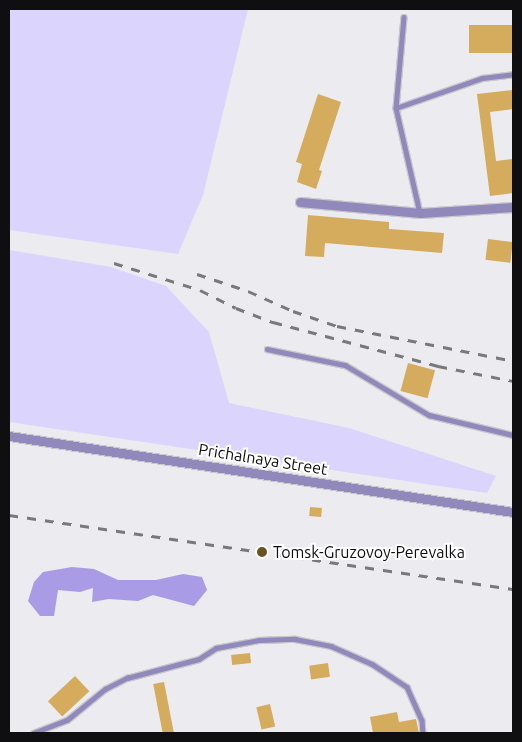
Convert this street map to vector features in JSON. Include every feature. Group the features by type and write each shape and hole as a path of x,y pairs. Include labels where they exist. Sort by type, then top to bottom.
{"street":[{"path":"300,202 420,213 513,207"},
{"name":"Prichalnaya Street","path":"9,436 513,512"}],"lane":[{"path":"404,17 396,108 420,213"},
{"path":"396,108 482,78 513,74"},
{"path":"267,349 345,365 429,415 513,436"},
{"path":"33,733 67,720 105,689 127,678 199,659 216,648 259,640 295,639 331,646 372,664 407,687 422,720 423,733"}],"shaded area":[{"path":"9,9 248,9 203,195 178,254 9,230"},
{"path":"9,250 111,267 166,286 209,332 229,403 349,428 496,476 487,493 9,422"},
{"path":"72,567 94,569 118,580 156,580 183,574 202,577 207,590 194,606 153,595 138,601 109,599 92,602 93,588 80,592 58,590 54,616 40,616 28,601 34,582 43,572"}],"building":[{"path":"469,25 513,25 513,53 469,53"},
{"path":"513,90 513,109 490,112 496,161 513,159 513,193 490,196 477,94"},
{"path":"318,94 341,102 319,170 322,171 316,189 297,182 302,164 296,162"},
{"path":"308,215 389,222 389,229 444,233 442,253 325,243 324,257 305,256"},
{"path":"488,239 513,242 510,263 485,260"},
{"path":"408,363 435,370 428,398 400,391"},
{"path":"310,507 322,508 321,517 309,516"},
{"path":"250,653 251,663 232,665 231,655"},
{"path":"328,663 330,677 311,680 309,666"},
{"path":"75,676 89,691 62,717 48,701"},
{"path":"164,682 174,733 163,733 153,684"},
{"path":"270,704 275,726 262,730 256,707"},
{"path":"397,712 399,722 416,719 419,733 373,733 370,717"}],"railway":[{"path":"114,263 200,290 236,308 273,322 438,366 513,381"},
{"path":"197,274 248,291 293,311 337,326 513,361"},
{"path":"9,515 513,589"}],"place":[{"name":"Tomsk-Gruzovoy-Perevalka","path":"262,552"}]}
